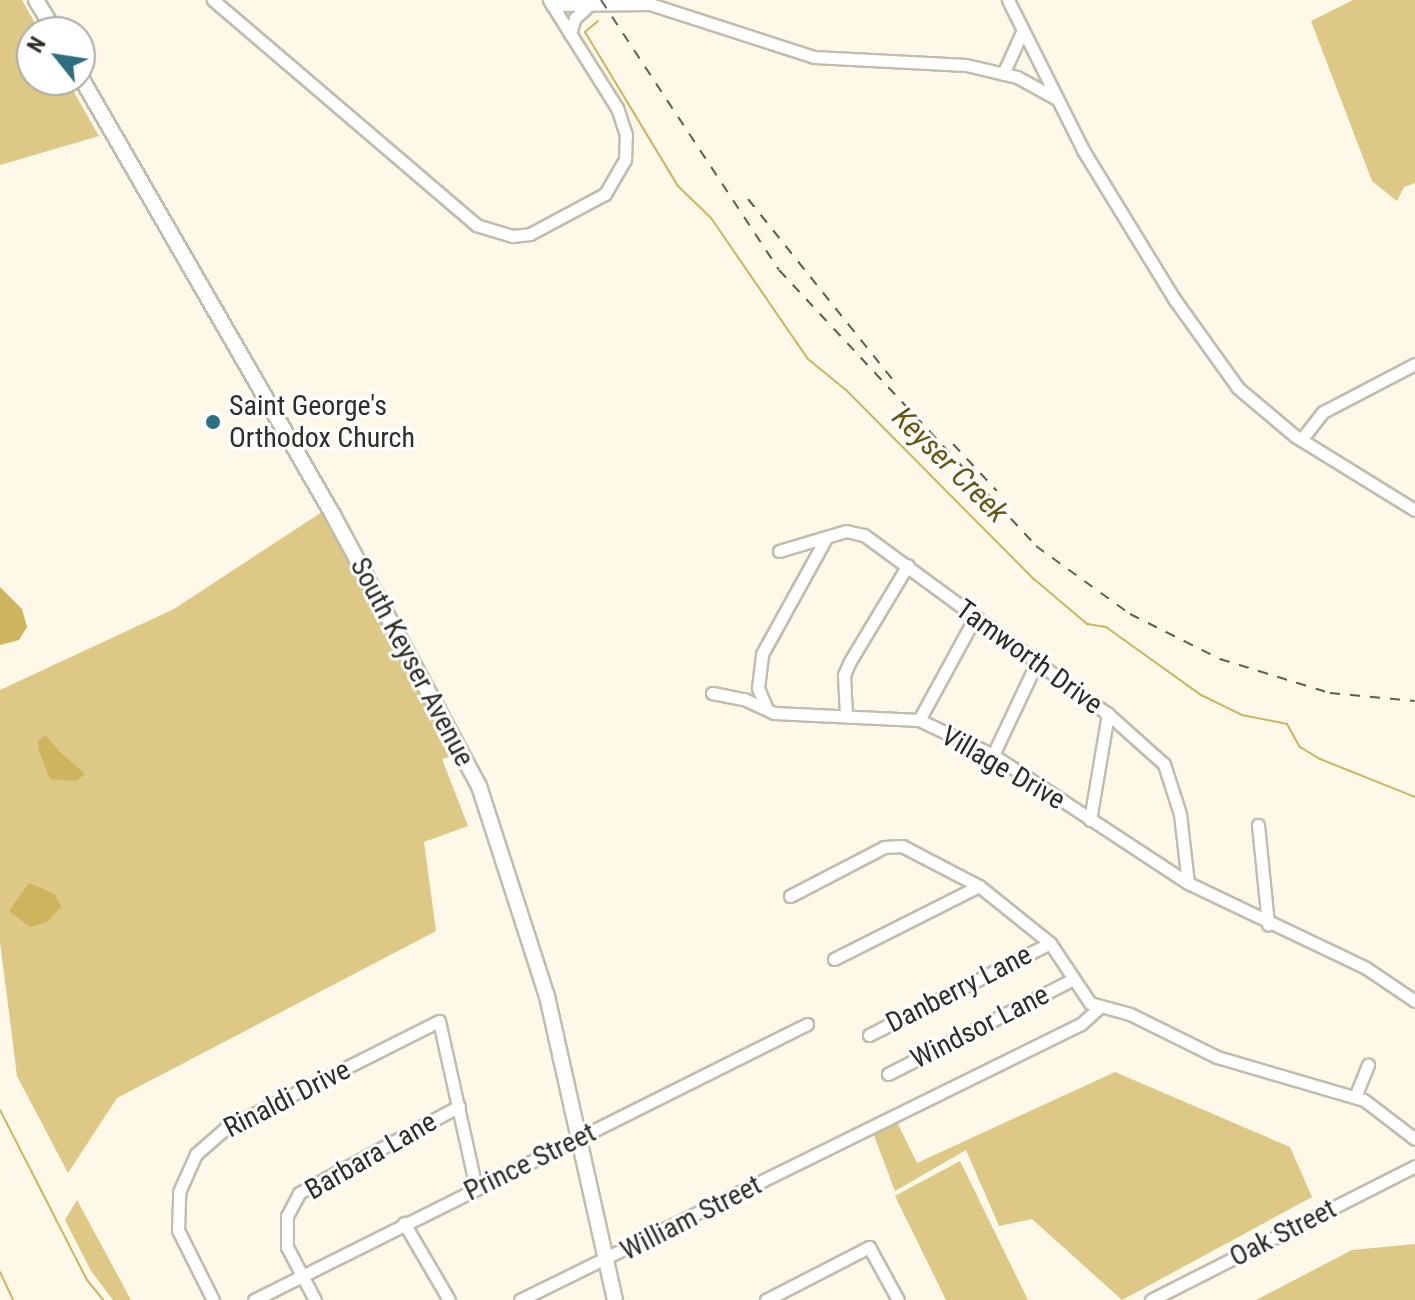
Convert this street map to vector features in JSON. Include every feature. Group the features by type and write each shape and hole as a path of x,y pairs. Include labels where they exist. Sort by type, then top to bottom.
{"main road":[{"name":"South Keyser Avenue","path":"92,96 333,515 479,786 520,902 579,1138 615,1300"}],"street":[{"path":"213,0 476,225 512,236 530,234 605,194 625,160 623,121 550,2"},
{"path":"1008,0 1057,99 1175,300 1238,388 1301,440 1415,510"},
{"path":"550,2 586,8 619,2 650,4 814,57 966,65 1003,74 1057,99"},
{"path":"570,34 575,18 586,8"},
{"path":"1003,74 1023,30"},
{"path":"1301,440 1323,412 1415,364"},
{"name":"Tamworth Drive","path":"779,551 846,531 864,535 908,565 974,619 1108,714 1164,764 1180,814 1188,883"},
{"path":"766,707 758,688 762,654 826,538"},
{"path":"846,715 849,663 908,565"},
{"path":"919,720 974,619"},
{"path":"993,755 1037,662"},
{"name":"Village Drive","path":"712,693 786,714 919,720 993,755 1188,883 1268,924 1366,968 1415,1001"},
{"path":"1090,820 1108,714"},
{"path":"1258,825 1268,924"},
{"path":"790,896 884,847 902,846 979,886 1050,943 1084,999 1099,1008 1130,1014 1217,1057 1355,1097 1415,1139"},
{"path":"834,959 979,886"},
{"name":"Danberry Lane","path":"869,1035 1050,943"},
{"name":"Windsor Lane","path":"888,1074 1072,980"},
{"name":"William Street","path":"520,1300 607,1261 1081,1024 1099,1008"},
{"name":"Rinaldi Drive","path":"213,1300 178,1230 179,1192 196,1154 226,1128 439,1021 459,1106"},
{"name":"Prince Street","path":"254,1300 807,1024"},
{"path":"1355,1097 1368,1065"},
{"path":"459,1106 476,1188"},
{"name":"Barbara Lane","path":"315,1300 301,1277 285,1232 299,1193 459,1106"},
{"name":"Oak Street","path":"1151,1300 1415,1166"},
{"path":"404,1223 449,1300"},
{"path":"766,1300 869,1247 898,1300"}],"shaded area":[{"path":"0,0 22,0 31,16 16,16 16,96 76,96 99,136 0,165"},
{"path":"1353,0 1415,0 1415,183 1404,187 1397,201 1372,181 1311,21"},
{"path":"322,512 456,755 442,759 468,826 424,842 436,931 117,1098 68,1173 17,1076 0,942 0,690 174,609"},
{"path":"0,587 22,609 27,627 19,640 0,645"},
{"path":"45,735 85,774 76,781 50,779 39,751 38,741"},
{"path":"29,883 55,894 61,907 47,922 30,927 9,911"},
{"path":"1115,1072 1290,1147 1312,1197 1122,1300 1032,1219 999,1226 966,1150 895,1191 873,1133 897,1122 917,1163"},
{"path":"960,1161 1028,1300 946,1300 895,1196"},
{"path":"77,1200 131,1300 113,1300 91,1271 65,1220"},
{"path":"1415,1244 1415,1300 1256,1300 1352,1250"}],"waterway":[{"name":"Keyser Creek","path":"598,21 585,32 678,186 711,218 808,359 846,390 1034,579 1087,624 1106,627 1201,695 1242,715 1287,724 1300,747 1320,759 1415,797"},
{"path":"0,1110 87,1280 103,1300"},
{"path":"0,1272 13,1300"}],"railway":[{"path":"601,0 779,270 1036,546 1130,614 1220,659 1330,693 1415,701"},
{"path":"748,199 893,380"},
{"path":"953,444 997,491"}],"place":[{"name":"Saint George's Orthodox Church","path":"213,422"}]}
